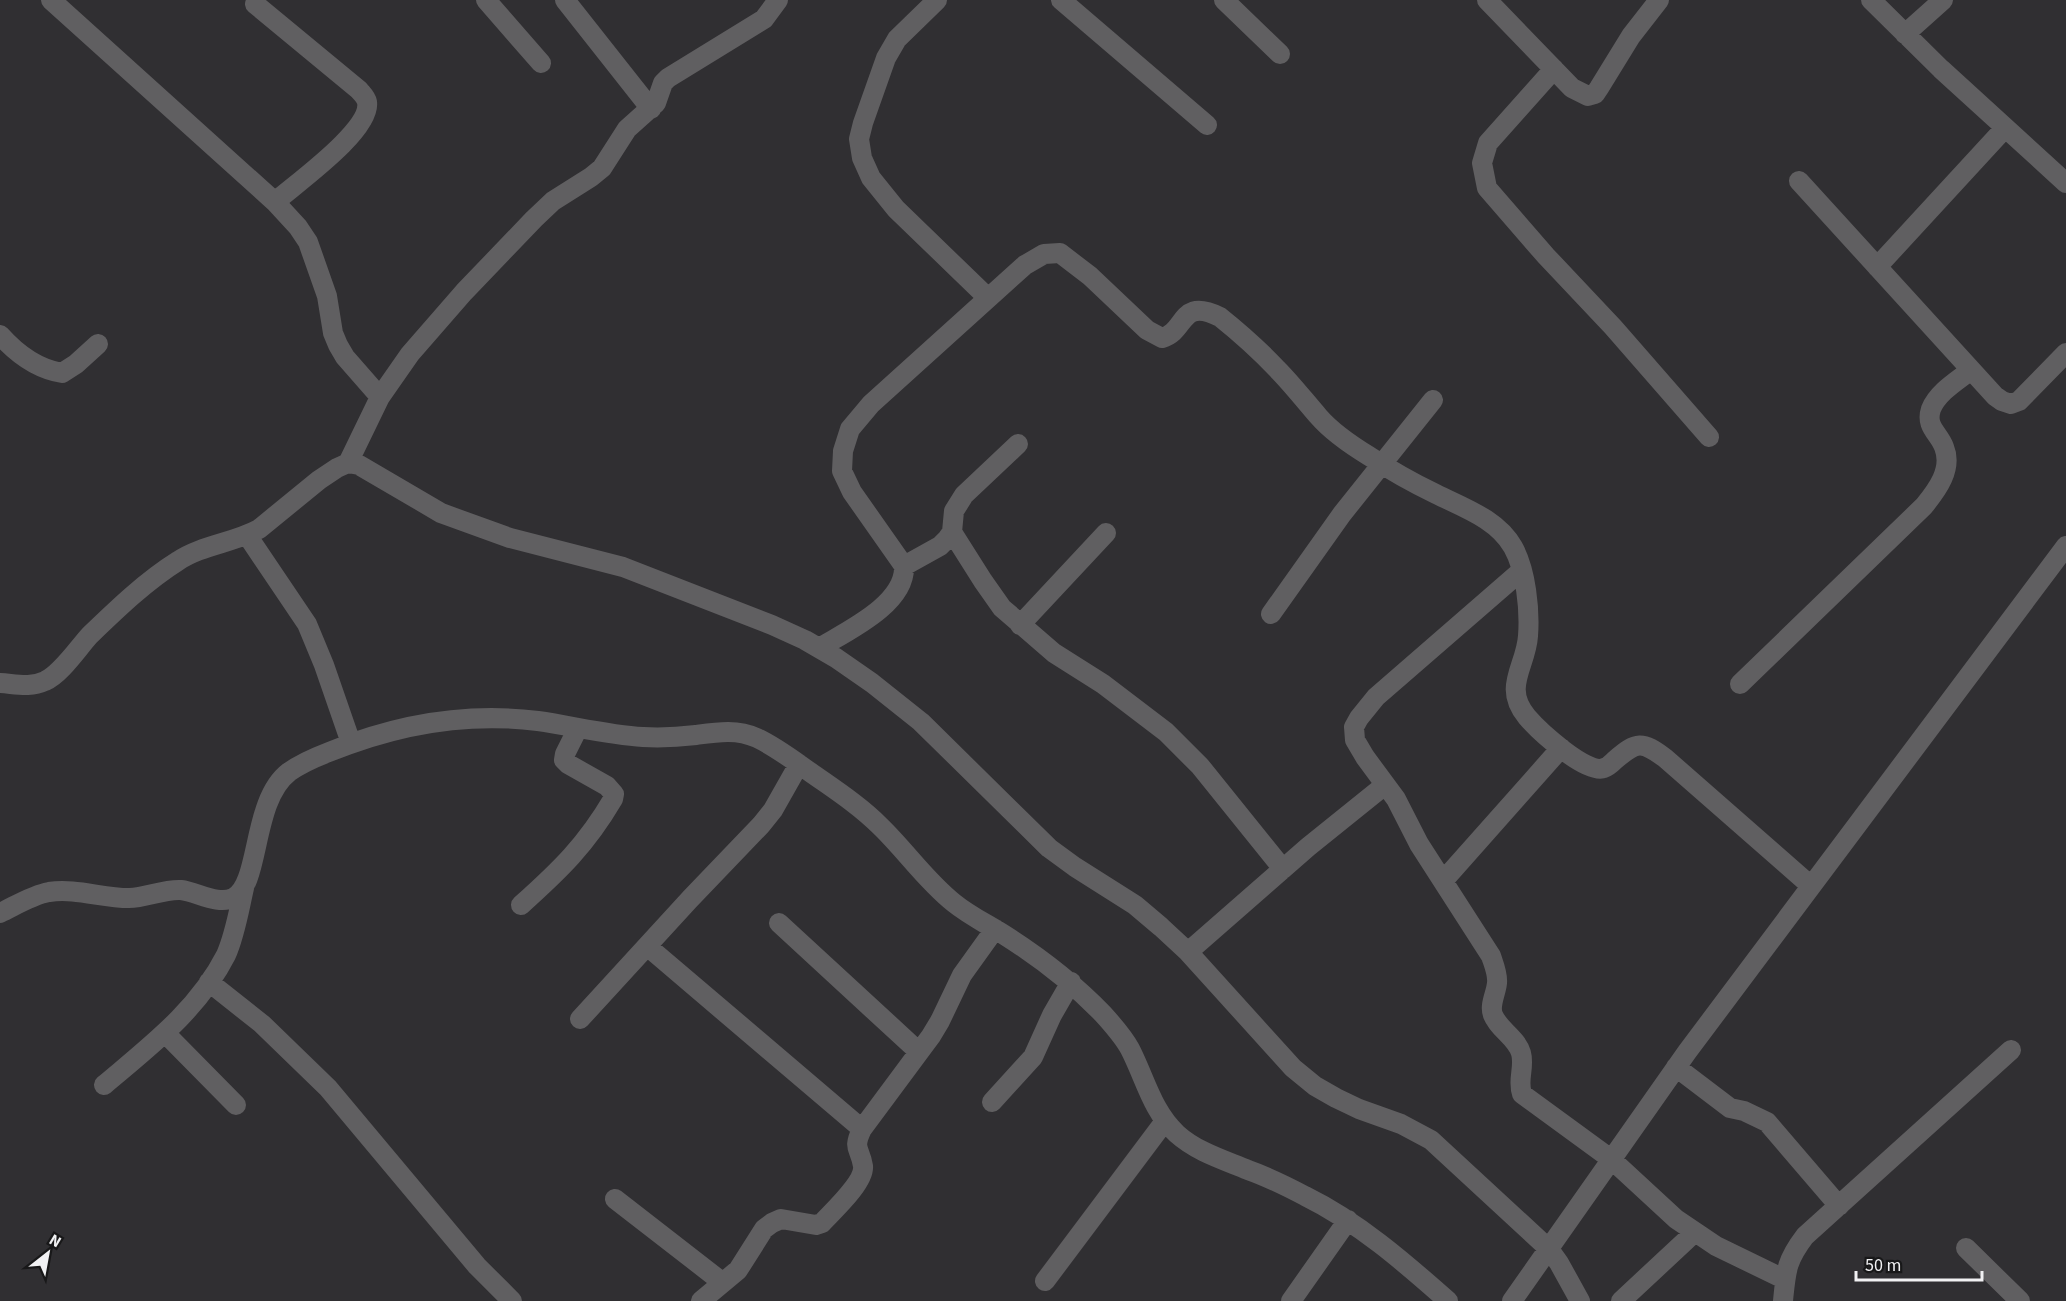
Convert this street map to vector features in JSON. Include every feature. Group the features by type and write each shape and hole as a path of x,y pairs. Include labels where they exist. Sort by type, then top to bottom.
{"street":[{"path":"51,0 275,201 298,226 308,242 327,296 333,333 338,345 345,357 380,397"},
{"path":"486,0 541,63"},
{"path":"565,0 651,109"},
{"path":"0,683 32,685 49,679 89,636 180,559 248,535 283,512 319,480 348,463 380,397 410,354 464,292 554,201 602,168 627,129 656,103 663,83 668,78 764,19 778,0"},
{"path":"937,0 897,39 886,58 862,123 860,139 862,158 871,178 896,209 987,297"},
{"path":"1061,0 1207,125"},
{"path":"1224,0 1280,54"},
{"path":"1487,0 1579,93 1588,96 1595,94 1631,36 1659,0"},
{"path":"1871,0 2066,183"},
{"path":"1905,34 1943,0"},
{"path":"255,4 359,90 366,99 367,108 356,130 342,145 275,201"},
{"path":"1554,69 1488,143 1482,163 1487,188 1709,437"},
{"path":"1877,267 2005,128"},
{"path":"1799,181 2002,401 2011,404 2019,401 2066,353"},
{"path":"819,648 861,622 892,598 904,576 904,566 852,492 842,471 843,451 850,429 871,404 1025,265 1044,254 1060,253 1090,276 1147,330 1162,338 1171,333 1187,314 1196,311 1209,312 1235,330 1277,368 1334,431 1381,464 1492,523 1507,537 1514,549 1521,571 1528,611 1528,636 1526,650 1515,682 1516,696 1528,718 1561,748 1593,769 1604,769 1630,747 1638,744 1650,747 1811,886"},
{"path":"0,335 11,347 33,363 51,372 62,373 98,344"},
{"path":"1740,684 1935,493 1942,480 1946,464 1944,446 1930,426 1931,410 1942,393 1971,370"},
{"path":"1271,614 1342,514 1433,400"},
{"path":"904,566 940,546 952,531 954,511 964,495 1018,444"},
{"path":"348,463 359,465 441,513 510,538 623,567 772,625 819,648 872,683 921,722 1049,848 1135,905 1161,927 1188,952 1293,1068 1315,1086 1359,1109 1401,1124 1431,1140 1549,1249 1580,1301"},
{"path":"952,531 982,581 1002,608 1054,653 1103,684 1166,732 1200,766 1283,869"},
{"path":"1020,624 1107,532"},
{"path":"248,535 308,624 351,744"},
{"path":"1512,1301 1676,1067 2066,546"},
{"path":"1521,571 1376,697 1354,727 1355,740 1396,799 1419,844 1491,956 1497,981 1492,1004 1493,1015 1516,1042 1520,1052 1522,1061 1519,1086 1522,1094 1611,1159 1661,1207 1695,1232 1716,1246 1784,1279"},
{"path":"0,913 50,892 68,891 133,898 172,890 185,890 226,900 237,897 249,879 263,814 273,791 288,773 324,753 384,732 459,719 535,721 643,737 669,737 719,731 740,732 755,737 853,801 880,825 932,884 950,900 1071,982 1120,1034 1130,1050 1155,1106 1179,1136 1201,1151 1264,1176 1310,1198 1348,1220 1411,1268 1448,1301"},
{"path":"521,905 553,877 580,848 613,799 614,794 607,786 564,760 578,728"},
{"path":"1443,881 1561,748"},
{"path":"580,1019 761,825 777,803 799,764"},
{"path":"1188,952 1385,784"},
{"path":"104,1085 165,1033 195,1003 226,953 244,888"},
{"path":"779,923 919,1052"},
{"path":"701,1301 738,1270 764,1229 772,1223 781,1219 816,1226 822,1223 842,1201 862,1175 863,1168 856,1146 862,1129 940,1021 962,975 995,929"},
{"path":"647,946 862,1129"},
{"path":"209,982 262,1024 328,1088 477,1266 512,1301"},
{"path":"992,1102 1033,1056 1052,1015 1071,982"},
{"path":"165,1033 236,1105"},
{"path":"1783,1301 1784,1279 1794,1251 1805,1236 2011,1050"},
{"path":"1676,1067 1730,1108 1767,1122 1839,1206"},
{"path":"1045,1281 1165,1121"},
{"path":"615,1199 722,1282"},
{"path":"1291,1301 1348,1220"},
{"path":"1621,1301 1695,1232"},
{"path":"1966,1248 2020,1301"}]}
